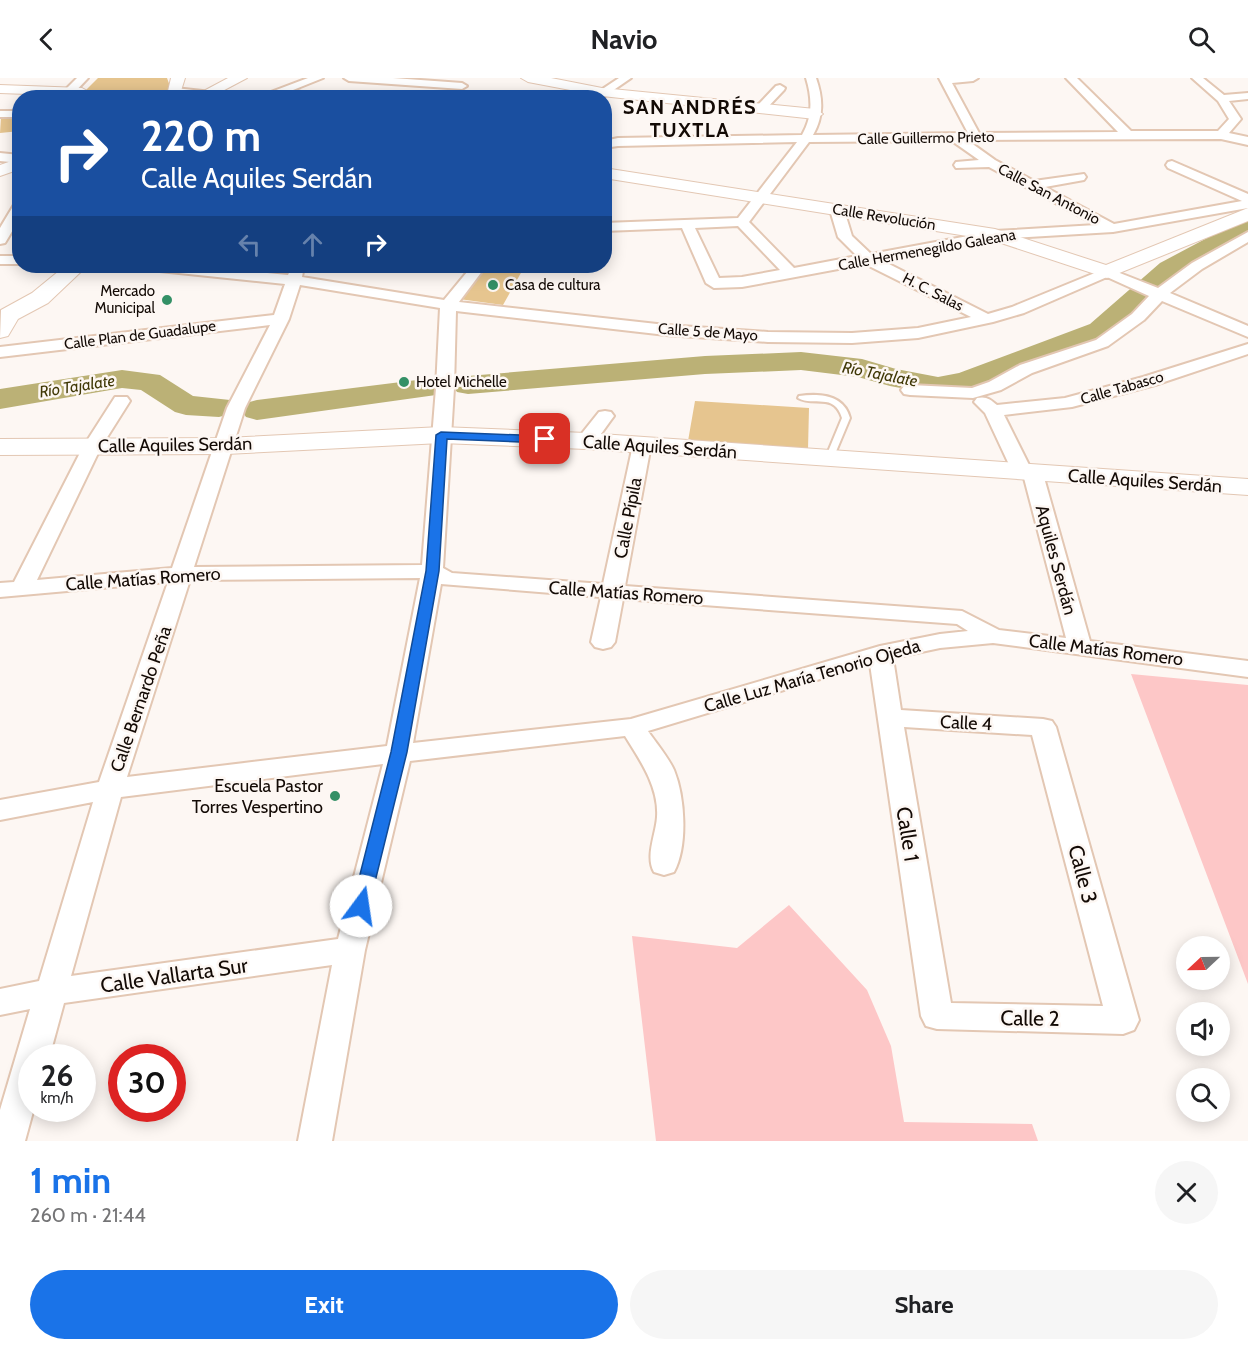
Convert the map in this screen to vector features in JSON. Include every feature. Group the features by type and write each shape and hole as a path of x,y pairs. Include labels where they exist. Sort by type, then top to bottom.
{"street":[{"path":"76,90 96,78"},
{"path":"214,90 240,78"},
{"path":"282,90 318,78"},
{"path":"349,78 462,86"},
{"path":"457,90 474,78"},
{"path":"528,78 577,90"},
{"path":"606,90 626,78"},
{"path":"612,227 742,222 804,140 815,114 815,96 811,78"},
{"path":"973,78 945,79 976,138"},
{"path":"1071,78 1128,135"},
{"path":"1197,78 1222,99 1235,119 1221,135"},
{"path":"761,108 780,88"},
{"path":"0,89 37,90"},
{"path":"612,96 815,114"},
{"path":"1222,99 1248,96"},
{"path":"681,125 690,132 694,140"},
{"name":"Calle Guillermo Prieto","path":"612,143 694,140 1128,135 1221,135 1248,141"},
{"name":"Calle San Antonio","path":"956,138 991,163 1113,228"},
{"path":"612,148 618,142"},
{"path":"960,165 991,163"},
{"path":"1172,165 1248,199"},
{"name":"Calle Revolución","path":"612,174 762,196 995,236 1107,272 1248,332"},
{"path":"1032,185 1080,177"},
{"name":"Calle Hermenegildo Galeana","path":"687,225 714,283 742,282 995,236 1113,228 1248,204"},
{"name":"H. C. Salas","path":"837,210 845,237 869,260 987,319"},
{"name":"Calle 5 de Mayo","path":"297,273 448,305 666,330 768,337 852,338 918,333 987,319 1018,310 1248,214"},
{"path":"742,222 792,274"},
{"path":"909,390 973,393 995,386 1026,369 1102,343 1138,317 1158,294 1197,266 1232,253 1247,239"},
{"path":"3,320 39,298 69,273"},
{"name":"Calle Bernardo Peña","path":"8,1141 110,789 237,408 281,319 297,273"},
{"path":"315,1141 350,950 399,752 432,571 448,305 473,273"},
{"name":"Calle Plan de Guadalupe","path":"0,352 281,319"},
{"name":"Calle Tabasco","path":"993,411 1066,404 1149,381 1248,349"},
{"name":"Aquiles Serdán","path":"973,393 993,411 1028,473 1080,647"},
{"path":"22,588 92,447 121,401"},
{"path":"586,441 605,416"},
{"name":"Calle Aquiles Serdán","path":"0,447 226,446 441,435 586,441 1248,487"},
{"name":"Calle Pípila","path":"603,642 642,445"},
{"name":"Calle Matías Romero","path":"0,590 182,574 432,571 447,579 962,618 993,636 1248,669"},
{"name":"Calle Luz María Tenorio Ojeda","path":"0,810 110,789 399,752 632,727 880,653 940,641 993,636"},
{"name":"Calle 1","path":"880,653 936,1016"},
{"name":"Calle 4","path":"890,718 1043,727"},
{"path":"632,727 661,771 664,782 671,815 664,864"},
{"name":"Calle 3","path":"1043,727 1123,1020"},
{"name":"Calle Vallarta Sur","path":"0,1002 50,992 350,950"},
{"name":"Calle 2","path":"936,1016 1123,1020"}],"lane":[{"path":"802,398 831,400 841,405 845,411 846,418 829,459"}],"shaded area":[{"path":"1131,674 1248,685 1248,984"},
{"path":"789,905 867,990 891,1046 904,1122 1032,1124 1038,1141 656,1141 632,936 737,948"}],"building":[{"path":"98,78 167,78 171,89 169,90 86,90"},
{"path":"1,117 12,117 12,132 0,133"},
{"name":"Casa de cultura","path":"481,273 521,273 503,305 459,299"},
{"path":"695,401 809,408 808,449 688,441"}],"waterway":[{"name":"Río Tajalate","path":"468,385 705,365 801,361 862,368 890,377 938,386 966,381 1100,330 1169,269 1248,226"},
{"name":"Río Tajalate","path":"0,399 122,379 149,382 186,405 219,407"},
{"name":"Río Tajalate","path":"257,410 425,388"}],"place":[{"name":"Casa de cultura","path":"493,285"},
{"name":"Mercado Municipal","path":"167,300"},
{"name":"Hotel Michelle","path":"404,382"},
{"name":"Escuela Pastor Torres Vespertino","path":"335,796"}],"district":[{"name":"SAN ANDRÉS TUXTLA","path":"690,118"}],"route":[{"path":"361,906 399,752 432,571 441,435 545,439"}]}
